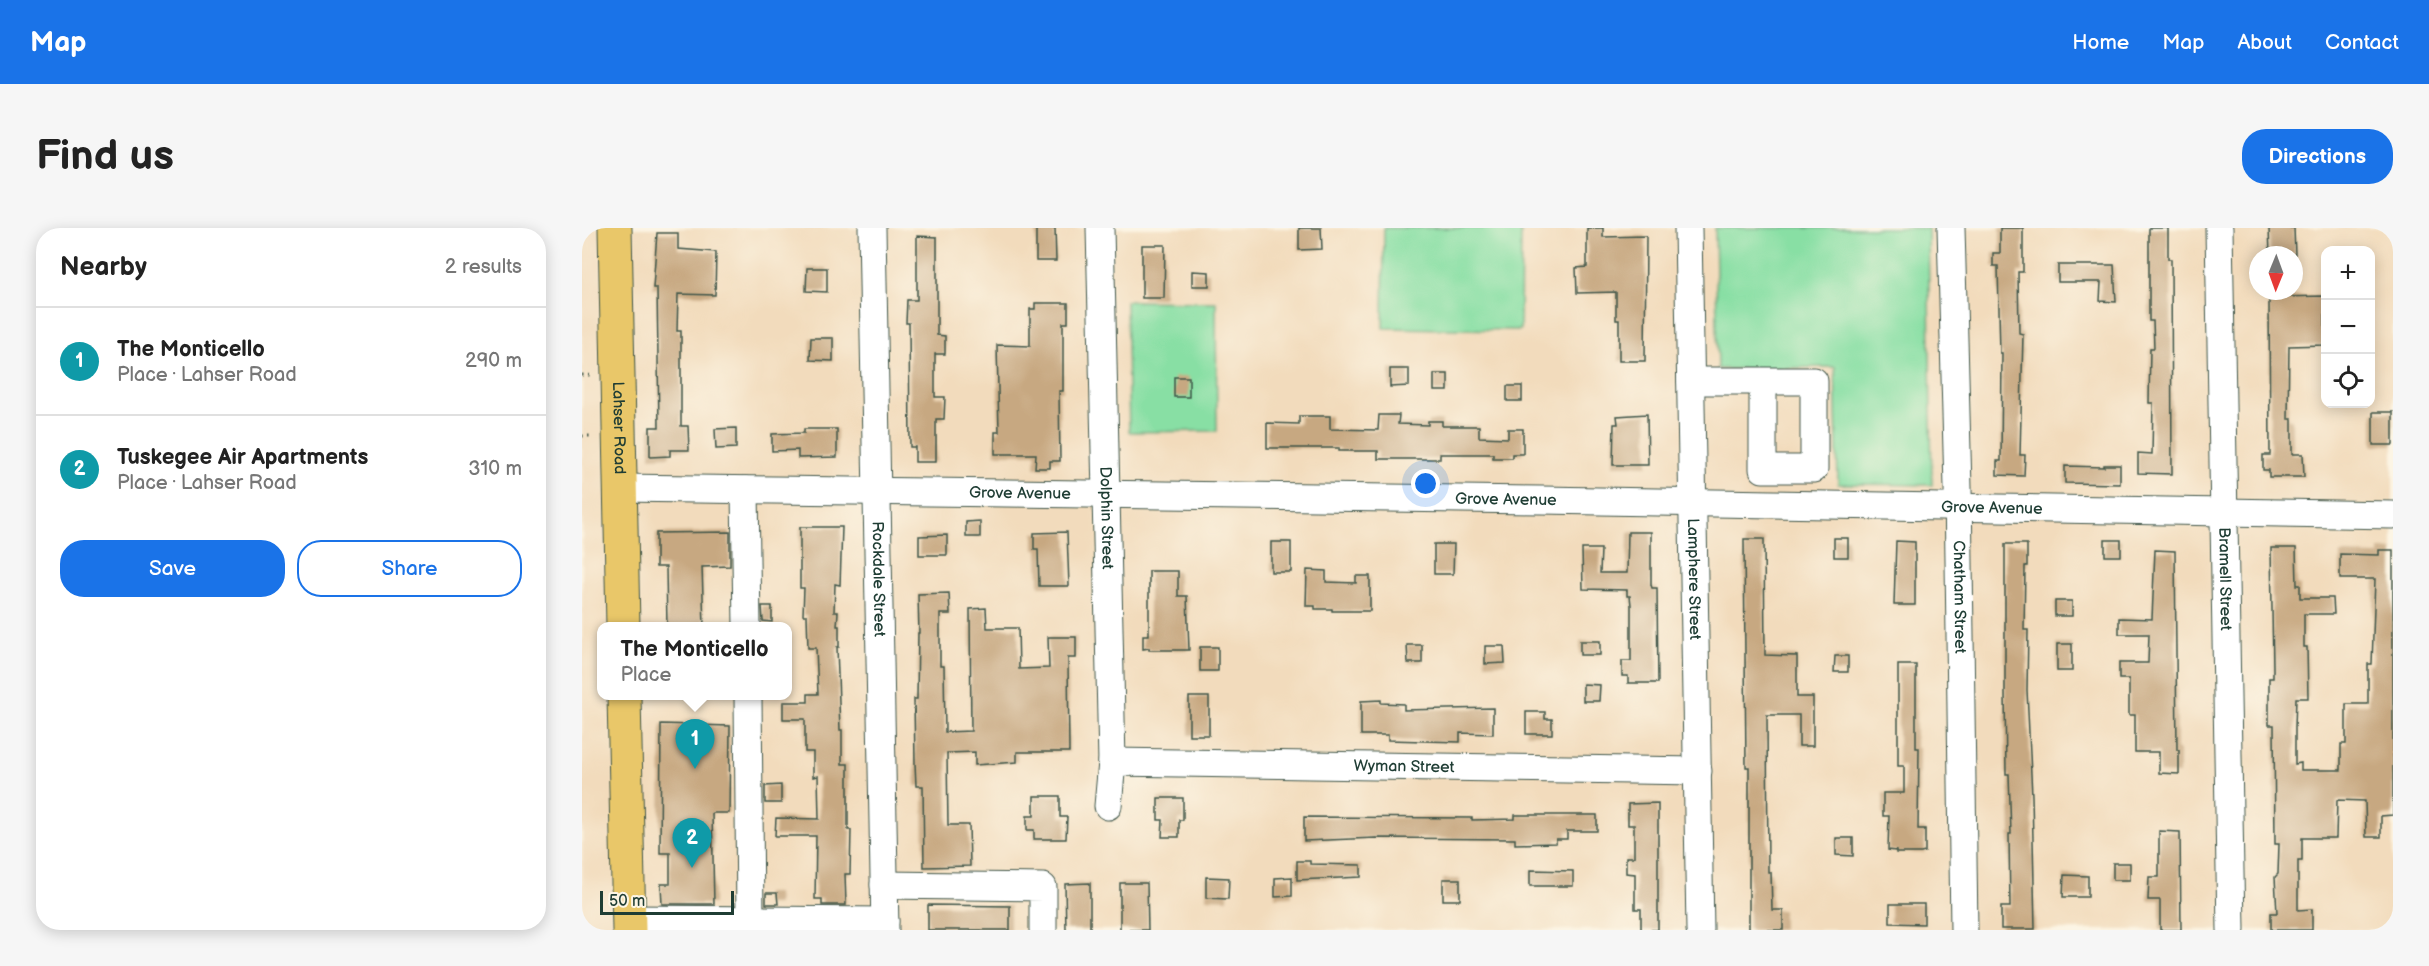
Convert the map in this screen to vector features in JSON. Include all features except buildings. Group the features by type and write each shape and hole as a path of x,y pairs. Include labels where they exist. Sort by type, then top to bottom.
{"main road":[{"name":"Lahser Road","path":"615,228 623,622"},
{"path":"624,700 629,924"}],"street":[{"name":"Rockdale Street","path":"872,228 885,925"},
{"name":"Dolphin Street","path":"1100,228 1112,762 1108,806"},
{"name":"Lamphere Street","path":"1688,228 1700,930"},
{"name":"Chatham Street","path":"1951,228 1964,930"},
{"name":"Bramell Street","path":"2220,228 2231,930"},
{"path":"1691,381 1814,381 1814,469 1763,469"},
{"path":"1763,381 1763,505"},
{"name":"Grove Avenue","path":"620,489 2393,515"},
{"path":"745,490 747,622"},
{"path":"748,700 750,920"},
{"name":"Wyman Street","path":"1112,762 1698,771"},
{"path":"884,885 1043,887 1043,930"},
{"path":"629,924 750,920 885,925"}],"path":[{"path":"582,375 590,375"},
{"path":"582,436 591,436"}],"green space":[{"path":"1384,228 1521,228 1520,330 1383,328"},
{"path":"1715,228 1928,228 1932,485 1838,484 1835,367 1718,369"},
{"path":"1126,301 1216,302 1217,431 1129,432"}],"place":[{"name":"The Monticello","path":"695,769"},
{"name":"Tuskegee Air Apartments","path":"692,868"}]}
